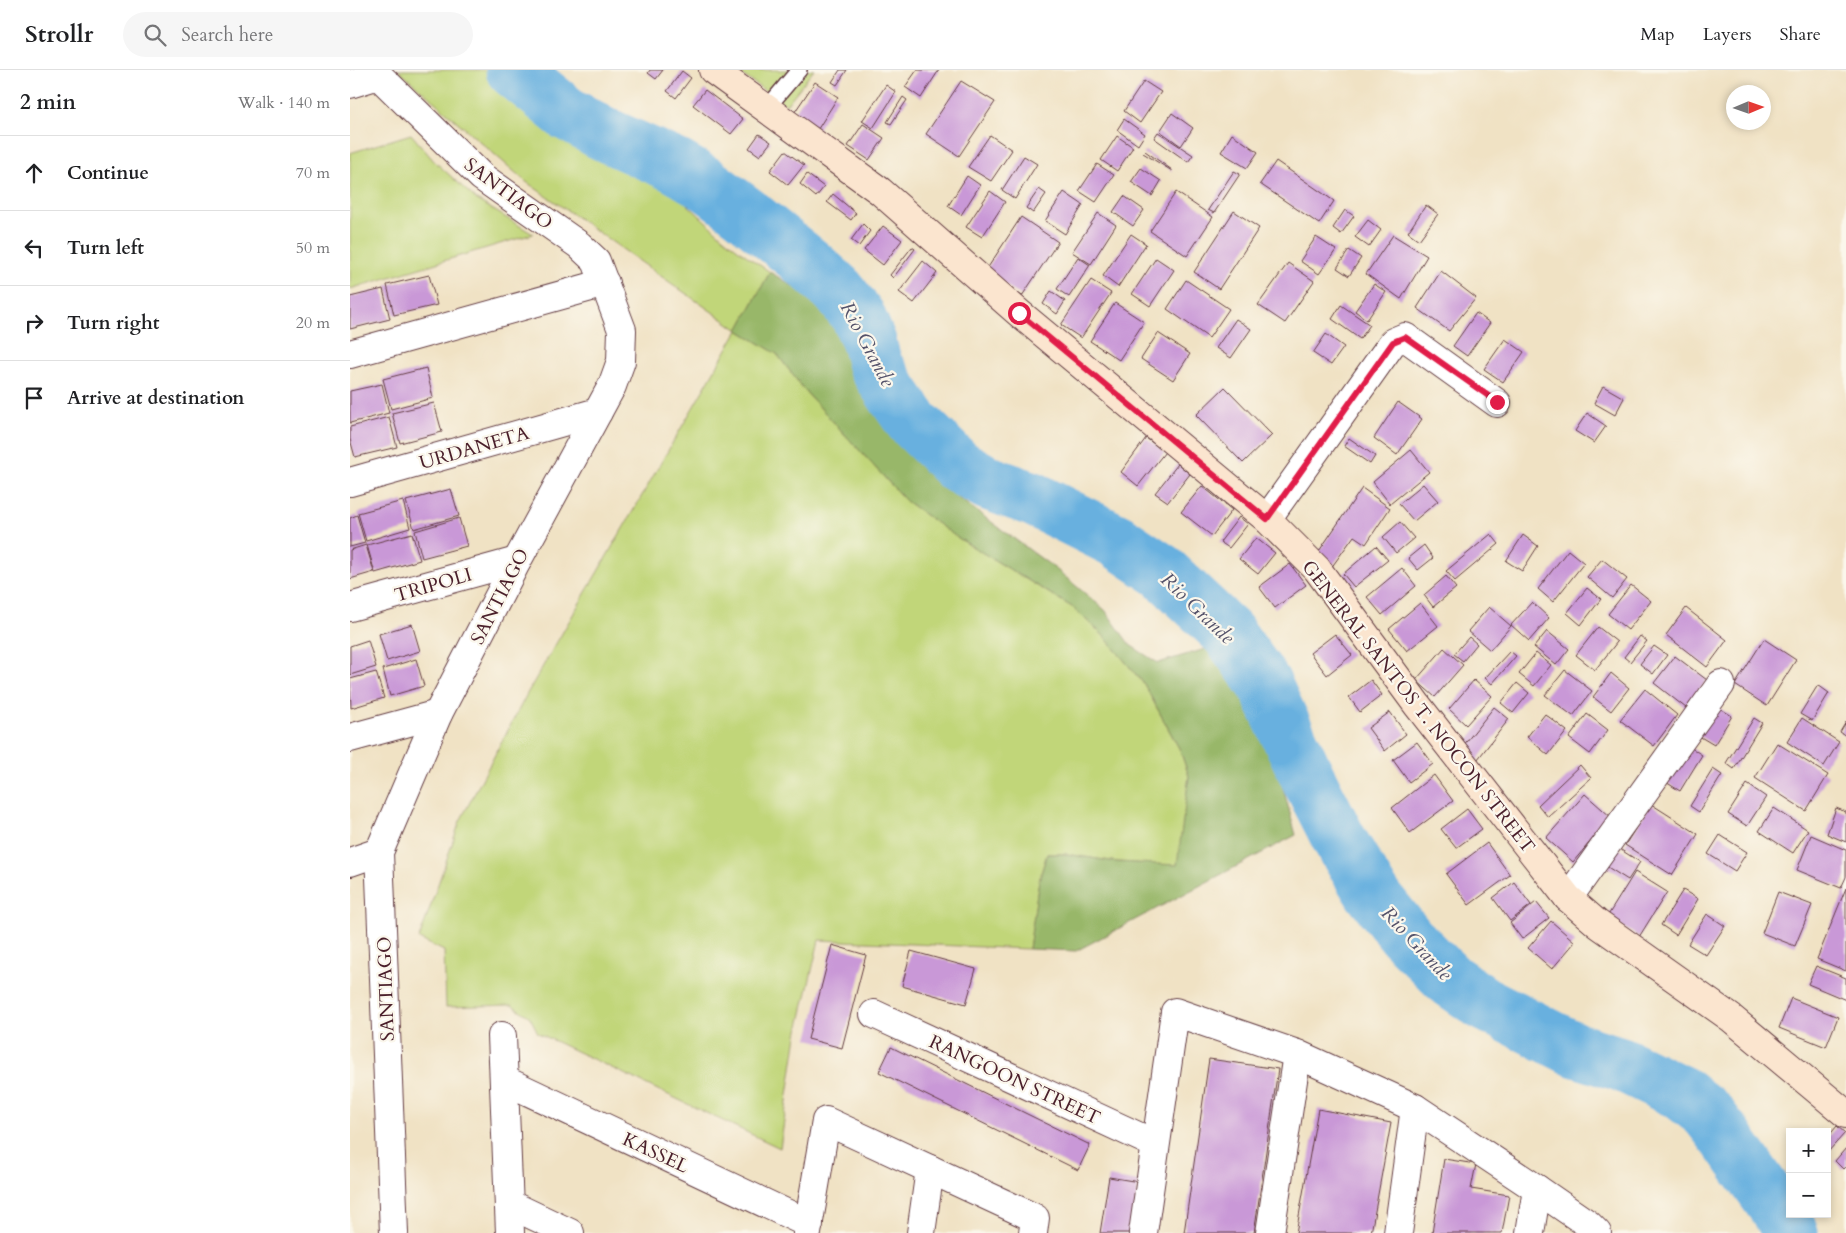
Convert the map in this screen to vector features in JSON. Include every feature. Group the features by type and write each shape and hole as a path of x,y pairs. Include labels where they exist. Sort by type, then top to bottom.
{"main road":[{"name":"GENERAL SANTOS T. NOCON STREET","path":"713,70 880,191 1019,313 1267,519 1317,570 1418,706 1568,898 1598,924 1731,1018 1845,1108"}],"street":[{"path":"350,84 376,73"},
{"name":"SANTIAGO","path":"376,73 482,177 579,245 596,261 622,330 621,361 612,386 517,561 438,714 379,852 394,1233"},
{"path":"350,354 605,283"},
{"path":"1267,519 1393,342 1405,337 1497,402"},
{"name":"URDANETA","path":"350,482 598,412"},
{"name":"TRIPOLI","path":"350,607 517,561"},
{"path":"1568,898 1721,684"},
{"path":"350,738 438,714"},
{"path":"350,862 379,852"},
{"path":"1143,1233 1175,1012 1297,1054 1415,1108 1537,1189 1598,1233"},
{"name":"RANGOON STREET","path":"874,1014 1155,1144"},
{"path":"502,1036 510,1233"},
{"path":"1270,1233 1297,1054"},
{"name":"KASSEL","path":"504,1080 808,1229"},
{"path":"1398,1233 1415,1108"},
{"path":"808,1229 826,1121 1035,1218 1032,1233"},
{"path":"921,1233 930,1169"},
{"path":"1530,1233 1537,1189"},
{"path":"509,1204 570,1233"}],"lane":[{"path":"767,108 799,70"}],"green space":[{"path":"398,70 490,70 516,97 545,120 566,133 622,155 650,172 728,241 770,272 738,330 525,181"},
{"path":"735,70 814,70 786,105"},
{"path":"411,134 434,161 477,200 533,234 350,289 350,153"},
{"path":"770,272 833,311 849,334 866,381 892,419 929,456 956,496 1057,570 1105,610 1130,645 1158,663 1219,645 1232,657 1269,737 1296,835 1076,951 1029,949 1039,880 1047,854 1065,854 1117,862 1177,865 1189,776 1180,750 1144,684 1103,635 1072,607 955,536 906,501 805,391 777,354 738,330"},
{"path":"738,330 777,354 805,391 906,501 955,536 1072,607 1103,635 1144,684 1180,750 1189,776 1178,866 1117,862 1065,854 1047,854 1039,880 1029,949 819,940 797,1035 780,1148 538,1033 530,1017 512,1005 446,1007 444,951 419,939 460,821 528,692"}],"building":[{"path":"650,70 663,70 656,79 648,73"},
{"path":"840,70 847,70 837,85 832,82"},
{"path":"917,70 939,70 921,98 905,87"},
{"path":"682,71 691,78 676,98 667,91"},
{"path":"961,81 995,102 959,156 926,134"},
{"path":"1144,81 1161,92 1140,123 1124,111"},
{"path":"815,82 838,97 816,132 792,116"},
{"path":"886,85 896,92 873,128 862,121"},
{"path":"705,90 743,119 731,134 693,105"},
{"path":"903,97 907,100 891,124 887,122"},
{"path":"1172,113 1193,128 1181,146 1160,131"},
{"path":"1124,119 1145,134 1138,145 1117,130"},
{"path":"863,124 884,138 869,160 848,146"},
{"path":"1158,132 1193,155 1188,162 1154,138"},
{"path":"759,134 771,142 760,156 749,148"},
{"path":"1232,134 1258,152 1247,168 1221,152"},
{"path":"990,135 1012,150 991,181 968,167"},
{"path":"1117,136 1133,147 1117,171 1101,160"},
{"path":"785,151 804,165 788,185 770,171"},
{"path":"1145,151 1172,170 1172,171 1143,153"},
{"path":"1024,156 1037,164 1015,199 1002,190"},
{"path":"1276,161 1334,201 1319,224 1260,184"},
{"path":"1097,164 1114,175 1096,202 1079,191"},
{"path":"1141,168 1161,181 1152,196 1131,182"},
{"path":"1234,171 1240,174 1214,213 1208,210"},
{"path":"807,174 824,187 816,197 800,184"},
{"path":"967,176 980,185 961,215 948,206"},
{"path":"1039,189 1046,194 1033,213 1026,208"},
{"path":"990,191 1005,202 982,237 966,227"},
{"path":"1064,192 1083,205 1065,234 1045,221"},
{"path":"1176,192 1213,217 1187,256 1150,231"},
{"path":"833,194 856,213 851,220 827,202"},
{"path":"1124,196 1144,210 1133,226 1113,212"},
{"path":"1426,205 1438,214 1419,240 1408,232"},
{"path":"1345,210 1354,216 1341,234 1333,228"},
{"path":"1234,211 1259,228 1219,289 1194,272"},
{"path":"1098,213 1116,225 1091,264 1072,252"},
{"path":"1021,217 1058,242 1022,296 985,272"},
{"path":"1368,220 1381,230 1369,247 1355,237"},
{"path":"863,224 870,231 859,246 851,240"},
{"path":"883,226 902,240 883,265 864,250"},
{"path":"1131,234 1146,244 1118,287 1103,276"},
{"path":"1393,235 1427,256 1401,299 1366,274"},
{"path":"1316,237 1336,250 1319,274 1300,261"},
{"path":"912,247 915,249 893,278 890,275"},
{"path":"1349,250 1361,258 1349,276 1337,268"},
{"path":"1078,257 1090,265 1069,297 1057,289"},
{"path":"1156,258 1174,270 1150,306 1132,294"},
{"path":"923,261 937,273 914,303 899,292"},
{"path":"1288,263 1314,281 1285,323 1258,305"},
{"path":"1441,271 1476,298 1449,331 1417,308"},
{"path":"429,275 437,305 394,315 387,285"},
{"path":"1091,280 1111,293 1081,338 1061,325"},
{"path":"1186,280 1229,309 1209,338 1167,309"},
{"path":"1374,284 1386,292 1367,320 1355,311"},
{"path":"383,289 390,319 350,329 350,297"},
{"path":"1051,291 1065,301 1057,314 1043,304"},
{"path":"1115,303 1144,322 1119,360 1090,341"},
{"path":"1341,305 1370,325 1360,339 1332,319"},
{"path":"1476,313 1490,323 1467,356 1453,346"},
{"path":"1236,319 1251,329 1231,358 1216,348"},
{"path":"1158,333 1190,354 1173,380 1141,359"},
{"path":"1326,334 1344,347 1331,365 1313,353"},
{"path":"1505,339 1524,352 1503,382 1484,369"},
{"path":"426,368 433,398 391,409 383,379"},
{"path":"382,384 389,413 350,423 350,391"},
{"path":"1603,386 1624,398 1615,415 1594,403"},
{"path":"1225,387 1272,435 1243,463 1196,415"},
{"path":"1398,402 1422,419 1397,455 1374,438"},
{"path":"434,403 442,432 400,443 392,413"},
{"path":"1587,413 1606,426 1594,443 1575,431"},
{"path":"389,417 397,447 355,457 350,439 350,427"},
{"path":"1146,438 1165,452 1138,486 1121,472"},
{"path":"1349,438 1375,456 1370,464 1344,446"},
{"path":"1411,450 1429,472 1390,504 1373,482"},
{"path":"1178,464 1190,474 1168,502 1155,493"},
{"path":"1423,484 1438,501 1414,521 1399,504"},
{"path":"1202,486 1232,510 1212,536 1181,512"},
{"path":"1362,488 1390,508 1366,544 1354,536 1331,568 1315,557"},
{"path":"451,489 459,516 414,529 406,501"},
{"path":"403,501 410,528 366,541 358,513"},
{"path":"357,515 365,543 350,547 350,518"},
{"path":"1239,517 1248,524 1229,548 1220,542"},
{"path":"459,518 467,546 422,558 415,531"},
{"path":"1400,522 1414,538 1396,553 1383,537"},
{"path":"412,533 420,560 375,573 367,545"},
{"path":"1491,534 1499,544 1455,581 1446,571"},
{"path":"1523,535 1538,546 1522,571 1506,561"},
{"path":"1256,538 1275,553 1258,574 1239,559"},
{"path":"366,545 374,572 350,579 350,550"},
{"path":"1424,545 1433,558 1418,570 1408,558"},
{"path":"1376,546 1388,560 1354,587 1343,574"},
{"path":"1568,550 1584,563 1553,602 1538,589"},
{"path":"1602,559 1627,579 1612,598 1587,577"},
{"path":"1290,564 1306,585 1275,608 1259,587"},
{"path":"1402,568 1416,586 1382,615 1367,597"},
{"path":"1446,576 1456,588 1433,607 1424,595"},
{"path":"1631,585 1651,601 1628,630 1608,614"},
{"path":"1587,588 1601,599 1581,625 1567,613"},
{"path":"1532,602 1549,618 1529,641 1511,625"},
{"path":"1420,603 1438,626 1407,651 1389,629"},
{"path":"1489,607 1511,626 1490,650 1468,631"},
{"path":"1686,608 1727,640 1707,667 1666,635"},
{"path":"412,624 420,651 387,661 379,634"},
{"path":"1598,627 1617,642 1595,670 1576,655"},
{"path":"1547,631 1569,649 1556,665 1534,647"},
{"path":"1335,634 1352,655 1327,675 1310,653"},
{"path":"1640,636 1647,641 1630,662 1624,657"},
{"path":"1469,637 1477,644 1463,661 1454,654"},
{"path":"1764,639 1796,660 1767,706 1735,685"},
{"path":"368,640 376,667 350,675 350,646"},
{"path":"1654,646 1667,655 1653,674 1640,664"},
{"path":"1444,648 1463,665 1435,697 1416,680"},
{"path":"1510,651 1516,656 1492,684 1485,678"},
{"path":"1536,653 1551,665 1534,686 1519,674"},
{"path":"1675,656 1707,680 1686,708 1654,683"},
{"path":"416,659 424,686 390,696 383,669"},
{"path":"1565,670 1592,691 1573,716 1545,695"},
{"path":"376,672 384,698 351,708 350,679"},
{"path":"1611,673 1629,688 1611,711 1593,697"},
{"path":"1371,680 1382,695 1360,712 1349,697"},
{"path":"1474,680 1492,696 1466,725 1449,709"},
{"path":"1517,683 1529,693 1513,713 1501,703"},
{"path":"1818,685 1829,693 1812,721 1800,714"},
{"path":"1645,689 1677,715 1654,746 1620,720"},
{"path":"1713,704 1732,716 1714,745 1694,733"},
{"path":"1494,707 1509,719 1474,764 1459,751"},
{"path":"1390,712 1406,734 1385,751 1368,728"},
{"path":"1545,714 1567,731 1548,755 1527,737"},
{"path":"1587,714 1608,730 1590,754 1569,738"},
{"path":"1754,718 1762,723 1734,769 1726,763"},
{"path":"1802,718 1839,742 1824,766 1787,742"},
{"path":"1846,722 1846,736 1840,732"},
{"path":"1417,742 1433,764 1409,782 1393,760"},
{"path":"1684,743 1702,755 1680,791 1661,779"},
{"path":"1777,743 1828,775 1806,811 1755,778"},
{"path":"1580,765 1591,778 1548,817 1538,805"},
{"path":"1713,769 1722,775 1699,812 1690,806"},
{"path":"1434,775 1453,801 1410,833 1392,808"},
{"path":"1747,784 1766,797 1747,826 1728,814"},
{"path":"1585,794 1611,817 1573,862 1546,838"},
{"path":"1651,804 1698,834 1672,875 1625,845"},
{"path":"1774,808 1808,830 1793,853 1759,831"},
{"path":"1836,808 1846,812 1846,842 1827,834"},
{"path":"1467,809 1482,829 1456,848 1441,829"},
{"path":"1720,835 1747,852 1735,871 1708,854"},
{"path":"1811,835 1846,850 1846,877 1841,888 1797,870"},
{"path":"1487,843 1510,875 1469,905 1446,874"},
{"path":"1610,843 1640,862 1628,880 1598,861"},
{"path":"1635,872 1667,892 1639,937 1607,917"},
{"path":"1514,882 1531,905 1510,921 1493,898"},
{"path":"1846,888 1846,971 1817,959"},
{"path":"1683,890 1698,899 1676,935 1661,925"},
{"path":"1778,892 1812,905 1795,946 1762,933"},
{"path":"1536,902 1549,918 1522,939 1510,923"},
{"path":"1707,914 1725,926 1706,955 1688,944"},
{"path":"1551,921 1575,942 1552,969 1528,948"},
{"path":"832,945 866,955 842,1048 808,1039"},
{"path":"911,951 976,969 966,1004 902,986"},
{"path":"1816,966 1846,978 1846,1000 1808,984"},
{"path":"1791,998 1838,1017 1826,1047 1779,1028"},
{"path":"891,1047 1090,1145 1078,1170 879,1072"},
{"path":"1209,1059 1278,1069 1254,1233 1184,1233"},
{"path":"1318,1109 1391,1123 1371,1233 1296,1233"},
{"path":"1837,1126 1845,1133 1831,1149 1831,1133"},
{"path":"1846,1148 1846,1166 1843,1169 1835,1161"},
{"path":"1444,1159 1476,1164 1471,1189 1509,1195 1502,1233 1432,1233"},
{"path":"1109,1177 1139,1182 1131,1233 1100,1233"}],"waterway":[{"name":"Rio Grande","path":"513,70 566,113 602,133 676,166 705,183 809,264 838,290 858,316 869,342 875,365 912,421 958,466 988,483 1033,499 1117,541 1162,571 1228,633 1264,683 1339,839 1371,892 1409,940 1450,980 1483,1003 1576,1050 1621,1064 1681,1093 1707,1113 1779,1212 1791,1233"}],"route":[{"path":"1019,313 1267,519 1393,342 1405,337 1497,402"}]}
